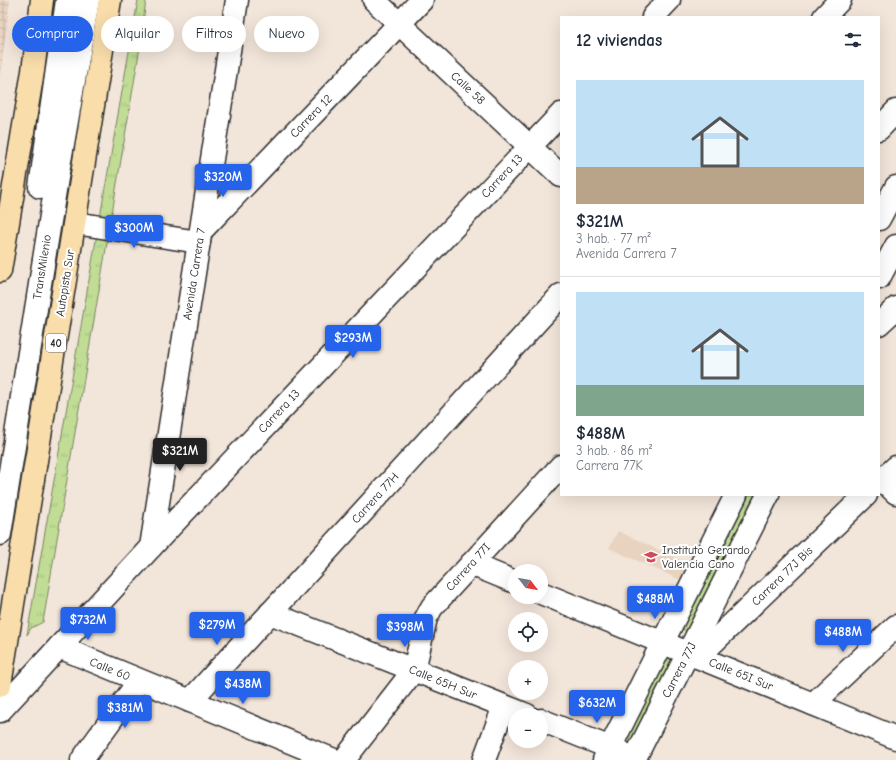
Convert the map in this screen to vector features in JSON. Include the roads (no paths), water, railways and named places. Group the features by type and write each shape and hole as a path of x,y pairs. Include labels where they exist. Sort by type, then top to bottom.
{"highway":[{"path":"0,271 33,71 42,0"},
{"name":"Autopista Sur","path":"0,685 110,0"}],"street":[{"name":"TransMilenio","path":"0,438 26,285 67,0"},
{"name":"TransMilenio","path":"0,534 56,178 88,0"},
{"name":"Avenida Carrera 7","path":"151,547 237,0"},
{"name":"Calle 58","path":"374,0 560,175"},
{"name":"Carrera 12","path":"200,236 422,0"},
{"path":"654,16 669,0"},
{"path":"825,16 840,0"},
{"path":"880,128 896,111"},
{"name":"Carrera 13","path":"0,711 151,547 560,115"},
{"path":"880,217 896,187"},
{"path":"75,222 200,236"},
{"path":"880,276 896,246"},
{"name":"Carrera 77H","path":"190,701 560,296"},
{"path":"880,323 896,308"},
{"name":"Carrera 77I","path":"344,760 414,670 426,618 432,607 560,467"},
{"path":"607,754 736,496"},
{"name":"Carrera 77J","path":"637,759 693,655 768,496"},
{"name":"Carrera 77J Bis","path":"693,655 865,496"},
{"path":"471,564 508,579"},
{"name":"Calle 65I Sur","path":"548,596 896,738"},
{"name":"Calle 65H Sur","path":"270,613 509,708"},
{"path":"813,704 896,626"},
{"name":"Calle 60","path":"59,647 334,760"},
{"path":"82,760 139,681"},
{"path":"484,760 504,706"},
{"path":"548,724 607,754 637,759"}],"place":[{"name":"Instituto Gerardo Valencia Cano","path":"651,557"}]}
